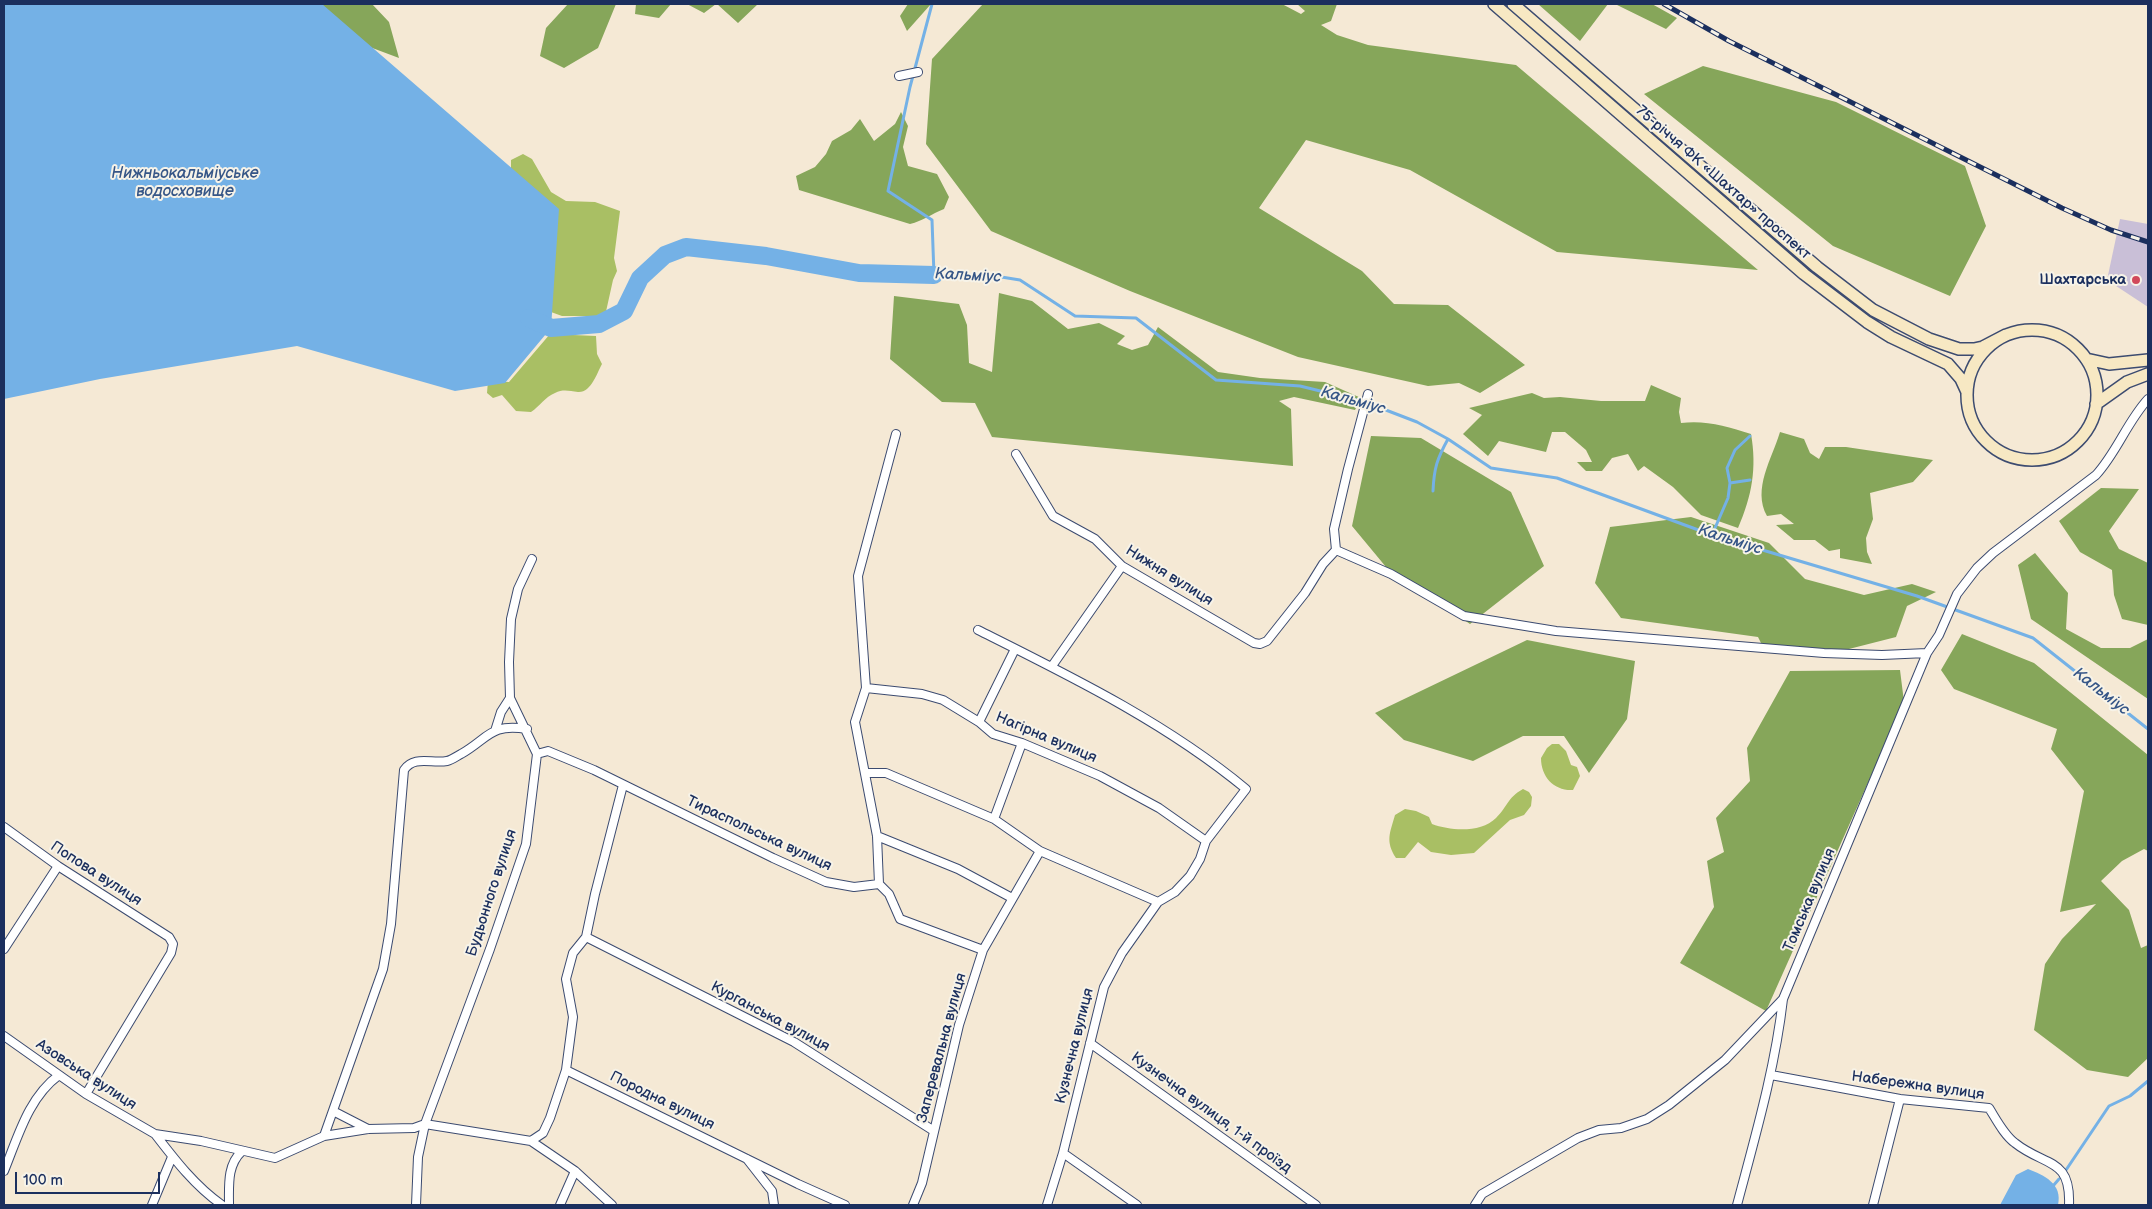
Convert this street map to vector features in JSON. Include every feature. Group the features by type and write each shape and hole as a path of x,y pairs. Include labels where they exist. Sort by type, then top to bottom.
{"main road":[{"name":"75-річчя ФК «Шахтар» проспект","path":"1494,4 1840,303 1891,337 1948,364 1958,375 1967,392"},
{"name":"75-річчя ФК «Шахтар» проспект","path":"1513,4 1848,292 1873,310 1929,339 1960,349 1983,347 2006,335"},
{"path":"2023,330 2041,330 2059,335 2074,345 2086,359 2095,381 2096,404 2091,421 2081,437 2068,449 2052,456 2034,460 2016,458 2000,452 1986,440 1975,426 1968,409 1967,392 1969,380 1978,358 1986,349 2006,335 2023,330"},
{"path":"2086,359 2109,364 2148,360"},
{"path":"2096,404 2127,382 2148,374"}],"street":[{"path":"899,76 918,72"},
{"path":"1368,394 1334,529 1336,550 1392,574 1464,616 1556,631 1824,653 1882,656 1927,653"},
{"name":"Томська вулиця","path":"1737,1205 1771,1075 1779,1034 1783,999 1927,653 1939,635 1962,584 1992,553 2096,475 2105,466 2128,425 2148,399"},
{"path":"896,434 858,576 866,688 855,722 877,836 879,884 889,894 900,919 984,950"},
{"name":"Нижня вулиця","path":"1016,454 1053,516 1095,540 1122,566 1254,643 1260,644 1267,641 1305,593 1323,564 1336,550"},
{"name":"Будьонного вулиця","path":"416,1205 418,1157 425,1124 490,949 526,844 537,754 527,729 510,698 509,662 511,619 518,589 532,559"},
{"path":"978,630 1052,666 1122,566"},
{"path":"979,722 1015,649"},
{"name":"Кузнечна вулиця","path":"1047,1205 1104,987 1122,952 1158,902 1175,892 1190,876 1200,859 1206,841 1246,789 1221,768 1121,704 1052,666"},
{"name":"Нагірна вулиця","path":"866,688 922,694 943,700 979,722 993,734 1022,743 1100,776 1159,808 1206,841"},
{"path":"494,731 499,716 510,698"},
{"path":"324,1136 383,969 391,924 404,770 408,764 416,761 448,761 470,749 494,731 506,726 527,729"},
{"path":"994,818 1022,743"},
{"name":"Тираспольська вулиця","path":"537,754 548,751 568,758 826,882 854,887 879,884"},
{"path":"866,773 886,773 994,818 1040,851 1158,902"},
{"path":"531,1142 543,1133 566,1070 572,1017 566,979 573,953 586,937 623,785"},
{"name":"Попова вулиця","path":"4,827 58,866 168,937 173,944 171,953 86,1094"},
{"path":"877,836 958,869 1012,898"},
{"name":"Заперевальна вулиця","path":"913,1205 922,1183 959,1025 984,950 1040,851"},
{"path":"4,949 58,866"},
{"name":"Курганська вулиця","path":"586,937 794,1042 934,1131"},
{"path":"1475,1205 1482,1194 1578,1138 1599,1130 1621,1128 1647,1118 1669,1105 1725,1060 1783,999"},
{"name":"Азовська вулиця","path":"4,1036 86,1094 155,1134"},
{"name":"Кузнечна вулиця, 1-й проїзд","path":"1090,1043 1316,1205"},
{"name":"Породна вулиця","path":"566,1070 798,1184 845,1205"},
{"path":"4,1171 35,1098 46,1085 59,1075"},
{"name":"Набережна вулиця","path":"1771,1075 1900,1099 1988,1108 2013,1142 2064,1173 2070,1189 2069,1205"},
{"path":"1873,1205 1900,1099"},
{"path":"333,1111 368,1129"},
{"path":"155,1134 276,1158 324,1136 368,1129 414,1128 425,1124 531,1142 575,1171 612,1205"},
{"path":"155,1134 172,1157 206,1194 222,1205"},
{"path":"229,1205 230,1170 234,1159 242,1150"},
{"path":"1062,1152 1137,1205"},
{"path":"152,1205 172,1157"},
{"name":"Породна вулиця","path":"746,1157 772,1191 774,1205"},
{"path":"560,1205 575,1171"}],"shaded area":[{"path":"2120,219 2148,224 2148,307 2107,280"}],"green space":[{"path":"312,4 372,4 389,22 399,58 343,37"},
{"path":"568,4 616,4 598,48 564,68 540,56 546,28"},
{"path":"636,4 671,4 659,18 635,14"},
{"path":"687,4 716,4 704,13"},
{"path":"717,4 758,4 738,23"},
{"path":"908,4 931,4 907,31 900,16"},
{"path":"983,4 1282,4 1301,14 1305,11 1297,4 1337,4 1331,21 1321,25 1337,35 1368,45 1516,65 1758,270 1557,252 1410,170 1306,140 1259,208 1362,271 1394,304 1448,305 1525,365 1480,393 1459,383 1428,386 1298,357 1130,291 991,231 926,144 932,59"},
{"path":"1538,4 1608,4 1580,41"},
{"path":"1615,4 1652,4 1677,18 1666,29"},
{"path":"1703,66 1836,102 1965,166 1986,226 1950,296 1833,246 1644,94"},
{"path":"901,112 908,126 903,147 908,166 937,174 949,197 944,209 910,224 799,190 796,176 815,167 826,154 832,141 851,130 860,119 874,141 895,124"},
{"path":"523,154 532,159 551,192 566,201 595,202 620,211 614,258 617,271 613,280 605,316 562,316 540,308 511,183 511,160"},
{"path":"999,293 1032,301 1068,329 1099,323 1125,336 1117,344 1132,350 1148,345 1158,327 1218,372 1260,378 1325,382 1361,398 1355,410 1294,397 1279,401 1291,409 1293,466 992,437 975,403 942,402 890,359 894,296 959,304 967,325 969,363 992,372"},
{"path":"550,334 596,336 597,354 602,364 593,382 587,389 578,392 558,392 548,397 531,412 516,411 502,395 493,398 487,393 488,381 509,382"},
{"path":"1651,385 1681,398 1679,412 1681,423 1699,422 1716,424 1751,434 1753,446 1752,482 1747,505 1738,528 1701,515 1673,487 1644,466 1638,471 1628,454 1612,458 1602,471 1586,471 1577,462 1592,462 1586,450 1565,432 1552,432 1546,452 1499,441 1488,456 1463,434 1482,415 1469,408 1532,393 1544,398 1645,401"},
{"path":"1780,432 1804,439 1810,453 1819,459 1825,447 1846,447 1933,460 1913,482 1870,493 1873,519 1866,538 1867,552 1872,564 1840,558 1840,549 1829,551 1815,540 1794,540 1776,525 1794,524 1781,514 1767,516 1763,506 1762,485"},
{"path":"1371,436 1421,438 1511,492 1544,566 1470,624 1386,567 1352,526"},
{"path":"2101,488 2139,489 2109,531 2119,549 2148,563 2148,625 2122,619 2114,595 2112,570 2080,552 2059,521"},
{"path":"1691,517 1769,543 1805,579 1864,595 1912,584 1936,592 1907,606 1896,637 1845,650 1762,645 1758,637 1621,618 1595,583 1610,527"},
{"path":"2035,553 2068,593 2066,629 2101,648 2130,648 2148,639 2148,699 2031,619 2018,565"},
{"path":"1962,634 2034,663 2148,755 2148,851 2144,849 2122,861 2101,881 2129,910 2141,948 2148,945 2148,1058 2128,1077 2087,1070 2034,1030 2045,964 2062,939 2096,904 2060,912 2084,791 2051,749 2057,729 1954,689 1941,670"},
{"path":"1527,640 1635,661 1627,719 1589,773 1564,736 1523,736 1473,761 1404,740 1375,713"},
{"path":"1900,670 1904,702 1766,1011 1680,963 1714,907 1707,861 1724,852 1716,818 1750,781 1747,748 1790,671"},
{"path":"1552,744 1559,744 1566,751 1571,765 1577,767 1580,776 1573,790 1566,790 1555,785 1546,777 1543,771 1541,758"},
{"path":"1523,789 1529,792 1532,797 1531,806 1524,815 1510,820 1474,853 1451,855 1431,852 1418,842 1405,858 1396,858 1390,847 1390,837 1395,815 1405,809 1416,811 1429,817 1432,824 1457,829 1474,828 1490,823 1511,799"}],"water":[{"name":"Нижньокальміуське водосховище","path":"4,4 322,4 559,209 551,328 505,383 455,391 297,346 100,379 4,399"},
{"path":"2028,1169 2051,1181 2058,1191 2058,1205 2000,1205 2016,1175"}],"waterway":[{"name":"Кальміус","path":"932,4 910,87 888,191 932,220 934,275 989,275 1020,280 1075,316 1136,318 1216,380 1300,386 1365,402 1417,422 1448,439 1491,468 1557,478 1712,535 1917,596 2033,638 2148,729"},
{"name":"Кальміус","path":"529,318 551,328 599,324 624,311 640,278 665,255 686,247 766,256 859,273 934,275"},
{"path":"1712,535 1728,498 1730,483 1727,468 1735,450 1750,436"},
{"path":"1433,491 1437,464 1448,439"},
{"path":"1730,483 1750,480"},
{"path":"2066,1170 2109,1106 2130,1096 2148,1081"},
{"path":"2053,1186 2059,1179"}],"railway":[{"path":"1664,4 1729,41 2062,208 2111,230 2148,242"}],"place":[{"name":"Шахтарська","path":"2136,280"}]}
